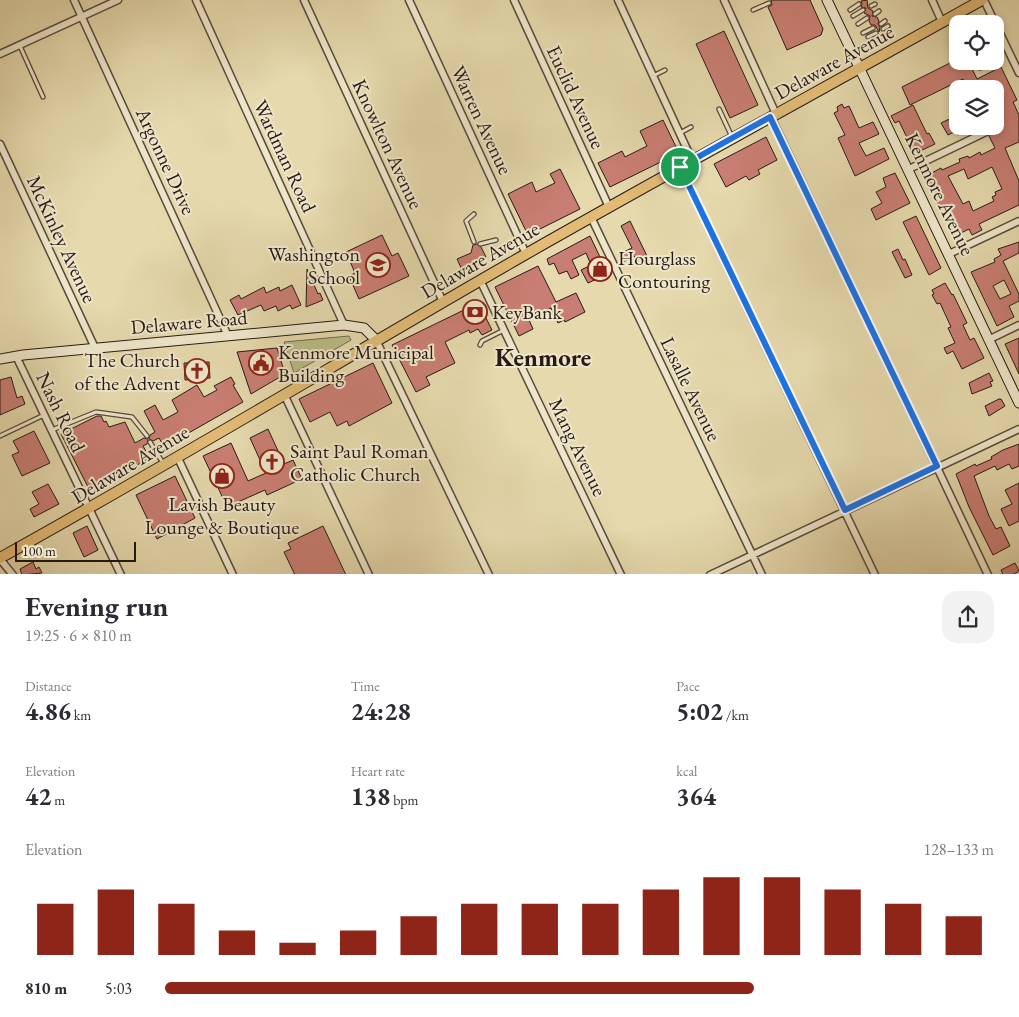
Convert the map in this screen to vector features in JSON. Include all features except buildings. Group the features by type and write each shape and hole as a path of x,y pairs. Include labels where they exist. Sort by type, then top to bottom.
{"main road":[{"name":"Delaware Avenue","path":"0,559 480,280 692,160 983,0"}],"street":[{"name":"Argonne Drive","path":"74,0 228,336"},
{"path":"0,54 118,0"},
{"name":"Wardman Road","path":"196,0 344,325"},
{"name":"Knowlton Avenue","path":"304,0 443,302"},
{"name":"Warren Avenue","path":"409,0 526,254"},
{"name":"Euclid Avenue","path":"514,0 609,207"},
{"path":"618,0 692,160"},
{"path":"724,0 773,116 988,574"},
{"name":"Kenmore Avenue","path":"827,0 950,254 1019,403"},
{"path":"932,0 942,22"},
{"path":"983,0 1019,73"},
{"path":"909,169 980,135"},
{"name":"McKinley Avenue","path":"0,144 94,348"},
{"path":"680,167 875,574"},
{"name":"Lasalle Avenue","path":"591,217 762,574"},
{"path":"950,254 1019,221"},
{"name":"Mang Avenue","path":"480,280 621,574"},
{"name":"Delaware Road","path":"0,359 94,348 344,325 364,328 376,340"},
{"path":"990,339 1019,325"},
{"path":"376,340 489,574"},
{"name":"Nash Road","path":"16,356 120,574"},
{"path":"284,394 369,574"},
{"path":"710,574 1019,429"},
{"path":"177,456 234,574"},
{"path":"0,559 13,574"}],"lane":[{"path":"753,10 769,3"},
{"path":"850,10 859,4"},
{"path":"853,16 863,10"},
{"path":"875,14 879,12"},
{"path":"858,24 867,18"},
{"path":"881,24 885,21"},
{"path":"883,29 888,26"},
{"path":"863,33 873,28"},
{"path":"868,37 876,33"},
{"path":"19,46 43,97"},
{"path":"653,76 665,70"},
{"path":"719,109 732,138"},
{"path":"680,133 691,127"},
{"path":"474,214 466,221 474,242"},
{"path":"480,244 496,240"},
{"path":"480,344 482,341 504,330"},
{"path":"52,430 96,412 113,413 132,417 147,436"},
{"path":"0,436 44,415"},
{"path":"150,442 164,464"}],"green space":[{"path":"349,336 351,340 294,373 284,342"}],"place":[{"name":"Washington School","path":"378,265"},
{"name":"Hourglass Contouring","path":"600,269"},
{"name":"KeyBank","path":"475,312"},
{"name":"Kenmore Municipal Building","path":"261,363"},
{"name":"The Church of the Advent","path":"197,371"},
{"name":"Saint Paul Roman Catholic Church","path":"272,462"},
{"name":"Lavish Beauty Lounge & Boutique","path":"222,476"}],"district":[{"name":"Kenmore","path":"543,357"}],"route":[{"path":"770,117 937,466 845,510 680,167 770,117"}]}
